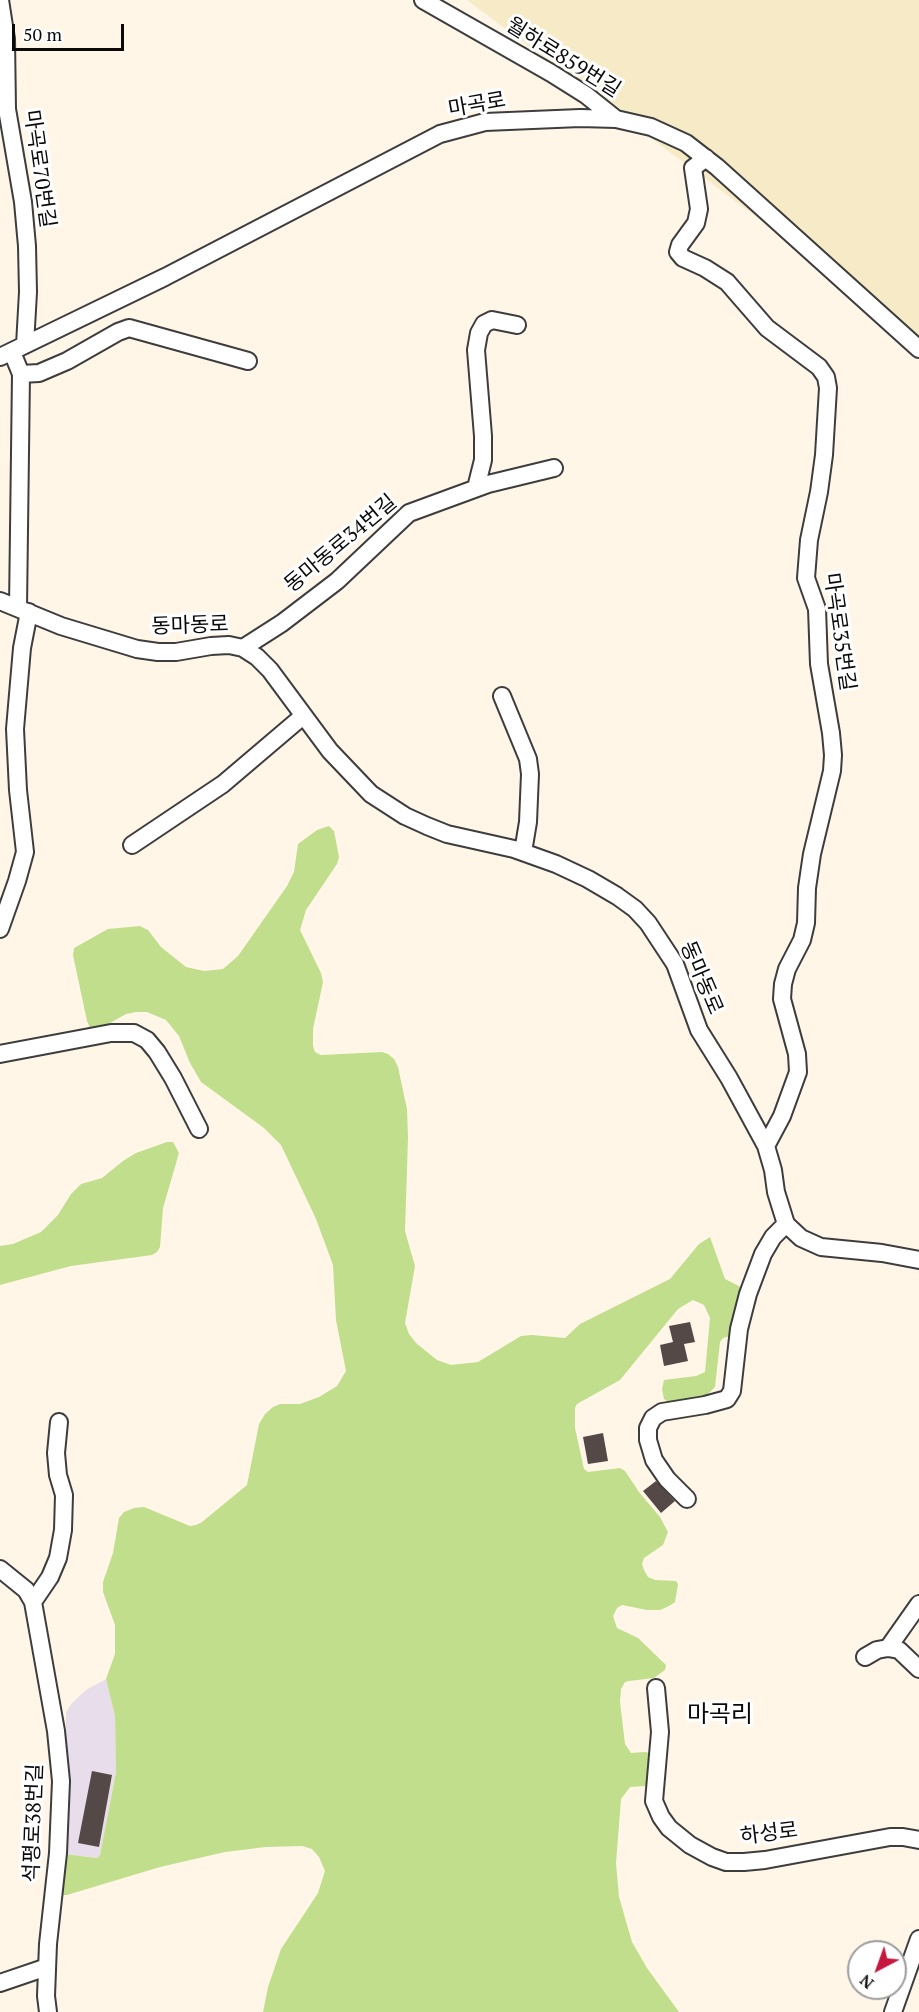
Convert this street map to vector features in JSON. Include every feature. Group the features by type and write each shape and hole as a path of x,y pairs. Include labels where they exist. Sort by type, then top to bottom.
{"street":[{"name":"마곡로70번길","path":"0,0 7,48 9,119 23,202 27,246 28,292 12,352"},
{"name":"월하로859번길","path":"423,0 551,73 586,95 616,119"},
{"name":"마곡로","path":"12,352 165,277 440,134 485,122 539,119 616,119 651,127 686,143 706,158 919,349"},
{"name":"마곡로35번길","path":"706,158 693,168 699,209 696,223 680,245 678,252 683,258 705,268 726,282 767,328 819,367 826,377 828,388 829,405 824,455 809,540 807,578 817,609 818,655 831,733 832,771 812,854 807,888 806,923 802,940 787,969 783,984 782,999 797,1054 798,1072 782,1116 766,1146"},
{"path":"476,488 483,460 476,350 479,333 484,324 492,320 517,325"},
{"path":"21,374 39,373 52,368 129,328 248,361"},
{"path":"0,928 25,852 18,790 15,729 23,610 21,374 12,352"},
{"name":"동마동로34번길","path":"243,648 282,623 337,581 409,513 476,488 554,468"},
{"name":"동마동로","path":"0,601 61,626 137,650 176,652 229,645 243,648 257,657 270,670 303,716 351,775 371,794 405,816 447,834 522,852 556,864 588,879 635,909 648,923 675,964 699,1030 729,1078 766,1146 786,1224"},
{"path":"502,696 529,766 530,794 522,852"},
{"path":"132,845 223,784 303,716"},
{"path":"0,1054 111,1033 134,1033 147,1040 157,1052 199,1130"},
{"path":"687,1499 667,1479 654,1460 648,1440 648,1428 653,1418 662,1412 727,1399 732,1391 739,1329 748,1294 763,1254 773,1236 786,1224 801,1238 822,1247 882,1253 919,1260"},
{"path":"0,1569 26,1590 33,1602 58,1558 63,1530 64,1495 58,1476 56,1453 59,1422"},
{"name":"석평로38번길","path":"33,1602 56,1731 61,1781 58,1853 47,1967 48,2012"},
{"path":"888,1648 919,1604"},
{"path":"865,1656 888,1648 899,1650 919,1669"},
{"name":"하성로","path":"656,1688 660,1732 654,1801 669,1828 690,1845 726,1862 744,1862 890,1837 919,1840"},
{"path":"893,2012 919,1939"},
{"path":"0,1983 47,1967"}],"shaded area":[{"path":"467,0 919,0 919,339"},
{"path":"106,1679 115,1716 116,1771 100,1855 97,1858 64,1854 66,1712 86,1690"}],"green space":[{"path":"329,826 334,831 339,857 337,864 306,910 300,930 321,973 323,982 313,1029 313,1046 315,1052 321,1055 382,1052 394,1059 398,1067 407,1109 405,1231 415,1266 405,1323 416,1343 437,1360 451,1365 478,1362 521,1336 565,1338 580,1324 670,1279 699,1244 710,1237 725,1279 739,1286 741,1290 731,1336 723,1338 720,1342 715,1387 707,1395 670,1403 664,1399 662,1389 664,1380 696,1376 705,1372 710,1318 704,1305 693,1300 678,1309 620,1380 577,1404 575,1408 575,1428 584,1469 588,1472 620,1468 625,1471 660,1517 668,1532 663,1545 644,1558 642,1564 644,1570 648,1577 655,1580 676,1581 678,1584 675,1602 669,1606 660,1610 647,1610 622,1605 617,1608 613,1616 617,1628 638,1638 666,1665 665,1670 654,1678 625,1682 621,1689 620,1702 625,1744 631,1753 645,1752 651,1757 646,1786 630,1787 621,1799 616,1863 619,1897 632,1942 647,1968 679,2012 263,2012 268,1987 281,1949 318,1893 325,1871 319,1857 312,1849 302,1846 225,1852 160,1867 67,1895 63,1895 62,1892 64,1854 97,1858 100,1855 116,1772 115,1716 106,1679 115,1654 115,1625 103,1592 103,1582 113,1553 119,1518 124,1512 144,1507 190,1526 202,1522 247,1485 259,1424 265,1414 280,1404 300,1404 319,1397 337,1386 346,1371 336,1320 333,1265 316,1219 281,1145 264,1128 201,1082 179,1036 166,1020 147,1012 136,1012 126,1014 101,1028 93,1030 90,1028 73,955 74,948 108,929 140,926 148,930 161,947 186,967 204,971 223,969 238,956 287,886 294,872 298,844 317,830"},
{"path":"173,1142 179,1153 163,1208 160,1247 157,1252 152,1255 71,1266 0,1285 0,1246 13,1244 41,1232 58,1215 71,1194 81,1184 102,1178 136,1153"}],"building":[{"path":"690,1322 695,1342 684,1344 688,1361 664,1366 660,1345 673,1342 669,1326"},
{"path":"603,1433 608,1461 588,1464 583,1437"},
{"path":"656,1481 675,1501 661,1513 643,1491"},
{"path":"92,1771 112,1775 99,1847 78,1843"}],"district":[{"name":"마곡리","path":"720,1715"}]}
